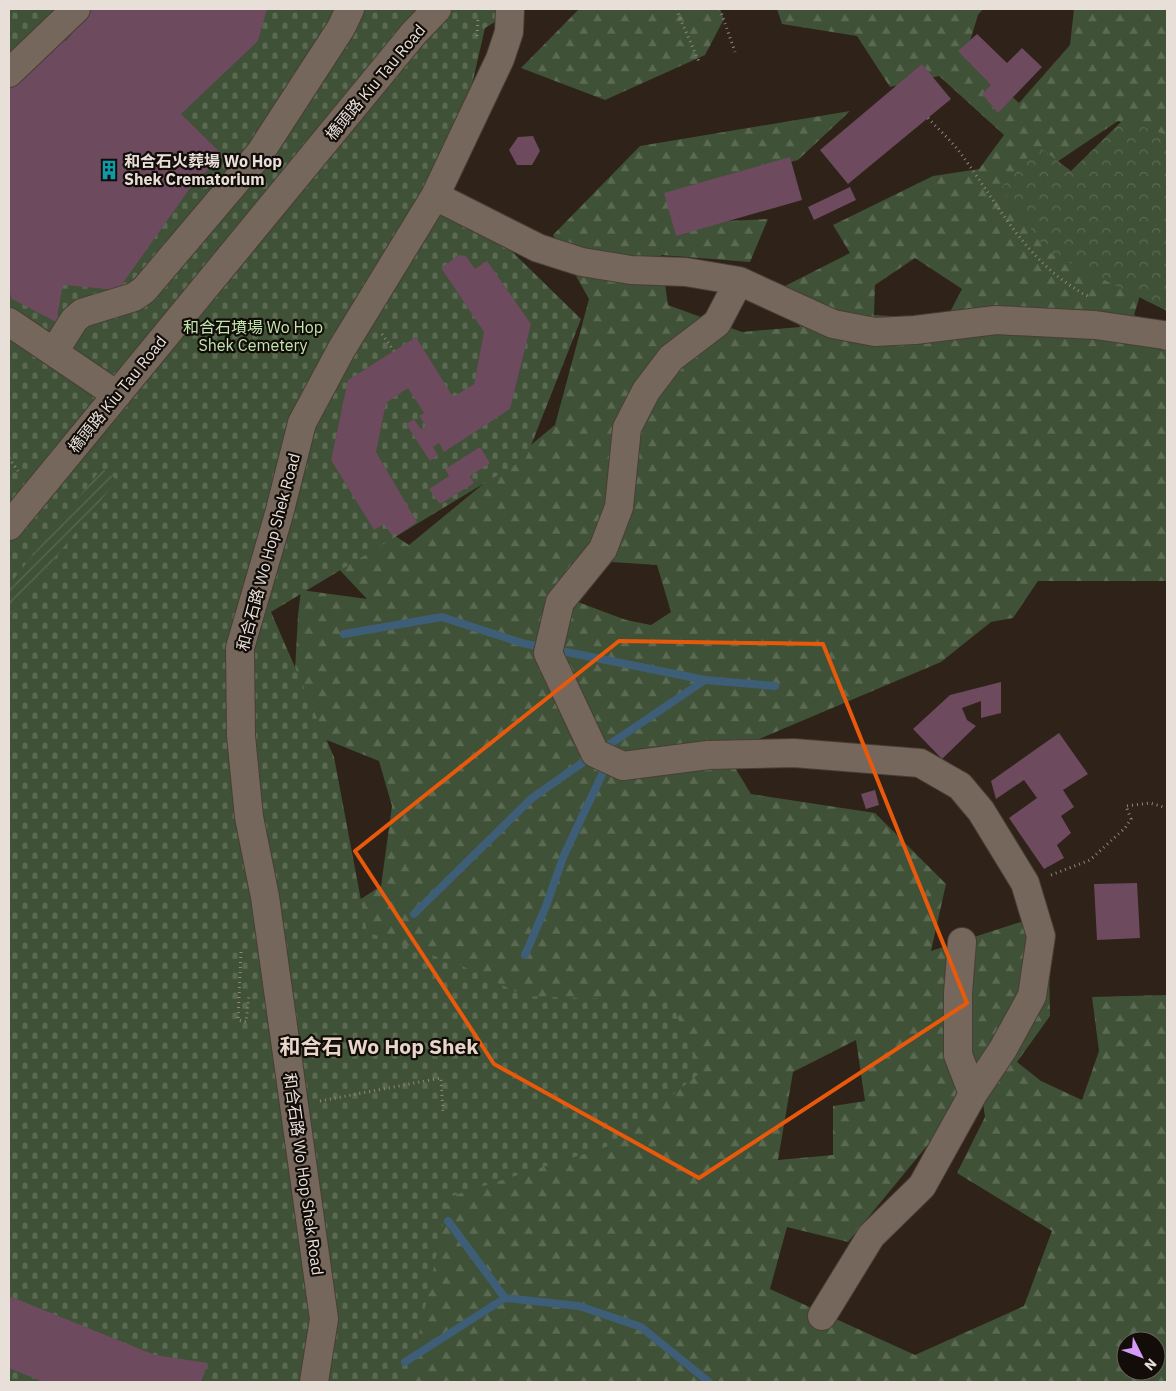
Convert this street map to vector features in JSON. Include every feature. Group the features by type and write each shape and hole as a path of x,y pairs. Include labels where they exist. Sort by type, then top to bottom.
{"street":[{"path":"9,73 76,9"},
{"path":"54,352 74,320 82,313 134,297 144,290 260,153 341,28 350,9"},
{"name":"橋頭路 Kiu Tau Road","path":"9,526 414,33 438,9"},
{"name":"和合石路 Wo Hop Shek Road","path":"314,1382 324,1319 265,897 249,818 242,736 240,648 279,514 302,423 341,350 435,196 500,59 509,32 510,9"},
{"path":"435,196 538,248 582,262 631,270 686,272 739,281 833,324 875,332 915,330 996,320 1095,325 1164,334 1167,336"},
{"path":"739,281 717,323 671,358 646,391 627,428 619,506 603,548 560,602 548,653 595,754 623,766 708,755 794,753 920,763 960,786 981,810 1026,883 1042,936 1032,996 1003,1049 973,1094 922,1186 871,1236 822,1316"},
{"path":"9,322 116,395"},
{"path":"962,942 958,993 958,1055 973,1094"}],"path":[{"path":"676,9 700,64"},
{"path":"720,9 735,52"},
{"path":"476,44 478,17"},
{"path":"928,118 963,157 1003,216 1029,249 1055,275 1082,294 1090,296"},
{"path":"9,458 19,472"},
{"path":"1026,883 1090,860 1125,828 1131,819 1126,806 1150,803 1167,808"},
{"path":"241,952 238,1020 246,1022 249,992"},
{"path":"315,1102 441,1078 443,1112"}],"highlighted area":[{"path":"619,641 823,644 967,1003 699,1178 494,1064 355,851"}],"green space":[{"name":"和合石墳場 Wo Hop Shek Cemetery","path":"9,9 516,9 485,28 448,189 581,319 526,458 271,612 334,757 367,932 460,965 525,996 671,1001 700,1073 606,1147 449,1197 409,1382 9,1382"},
{"path":"579,9 720,9 724,19 705,55 605,100 521,68"},
{"path":"777,9 983,9 978,15 966,54 1019,103 1070,45 1074,9 1167,9 1167,137 1118,121 1018,188 1146,276 1134,315 1167,331 1167,581 1038,581 1013,618 991,622 941,662 726,753 751,794 875,813 946,884 931,951 1048,913 1050,1016 1017,1062 1041,1081 1082,1100 1099,1051 1092,997 1167,995 1167,1382 382,1382 325,922 381,886 392,806 379,761 292,726 301,590 367,599 317,546 337,498 409,545 555,425 589,299 553,235 640,146 850,111 798,160 707,184 684,223 768,219 750,262 661,255 668,305 742,332 800,327 783,287 850,253 833,225 933,176 979,169 1004,135 939,76 890,87 857,36 782,24","holes":["915,258 962,289 950,312 925,318 874,315 875,285","611,562 657,565 671,612 651,625 626,620 578,602","856,1040 865,1101 833,1106 833,1155 778,1160 793,1072","982,1096 985,1117 957,1173 1052,1231 1024,1306 915,1355 770,1289 787,1227 848,1242 954,1113"]},
{"path":"1123,120 1167,135 1167,311 1048,252 1001,188 1038,146 1071,171"},
{"path":"102,468 117,480 9,616 9,585"}],"building":[{"name":"和合石火葬場 Wo Hop Shek Crematorium","path":"92,9 267,9 258,41 181,114 223,155 193,184 118,290 63,285 56,322 12,299 9,291 9,84 50,38 66,41"},
{"path":"977,34 1007,63 1022,48 1042,67 998,113 982,94 991,85 958,51"},
{"path":"922,64 951,99 848,184 820,150"},
{"path":"533,136 540,151 532,165 517,165 509,150 518,137"},
{"path":"790,157 802,200 676,236 664,193"},
{"path":"850,187 856,200 814,220 808,207"},
{"path":"459,255 466,256 475,269 487,261 531,324 510,409 444,452 439,443 433,447 438,455 430,461 406,424 414,419 421,429 426,426 419,416 424,413 408,388 386,403 376,452 417,522 398,535 391,534 384,524 374,530 331,460 348,380 416,337 453,397 474,384 484,332 441,268"},
{"path":"480,447 490,463 470,476 474,483 440,504 429,489 449,476 445,469"},
{"path":"1001,682 1001,713 981,718 981,701 962,708 967,720 976,726 942,759 913,729 950,695"},
{"path":"1059,733 1088,774 1063,790 1074,807 1061,816 1071,833 1057,845 1064,858 1044,869 1009,818 1037,798 1024,780 996,799 991,781"},
{"path":"875,790 879,805 866,809 861,794"},
{"path":"1137,883 1140,938 1097,940 1094,884"},
{"path":"9,1296 155,1355 208,1363 201,1382 43,1382 9,1368"}],"waterway":[{"path":"344,634 442,617 522,643 705,680 775,686"},
{"path":"601,750 705,680"},
{"path":"414,914 532,798 592,756"},
{"path":"525,955 546,906 564,855 607,764"},
{"path":"448,1221 505,1298 579,1306 641,1327 709,1382"},
{"path":"405,1362 505,1298"}],"place":[{"name":"和合石火葬場 Wo Hop Shek Crematorium","path":"109,170"}],"district":[{"name":"和合石 Wo Hop Shek","path":"379,1047"}]}
